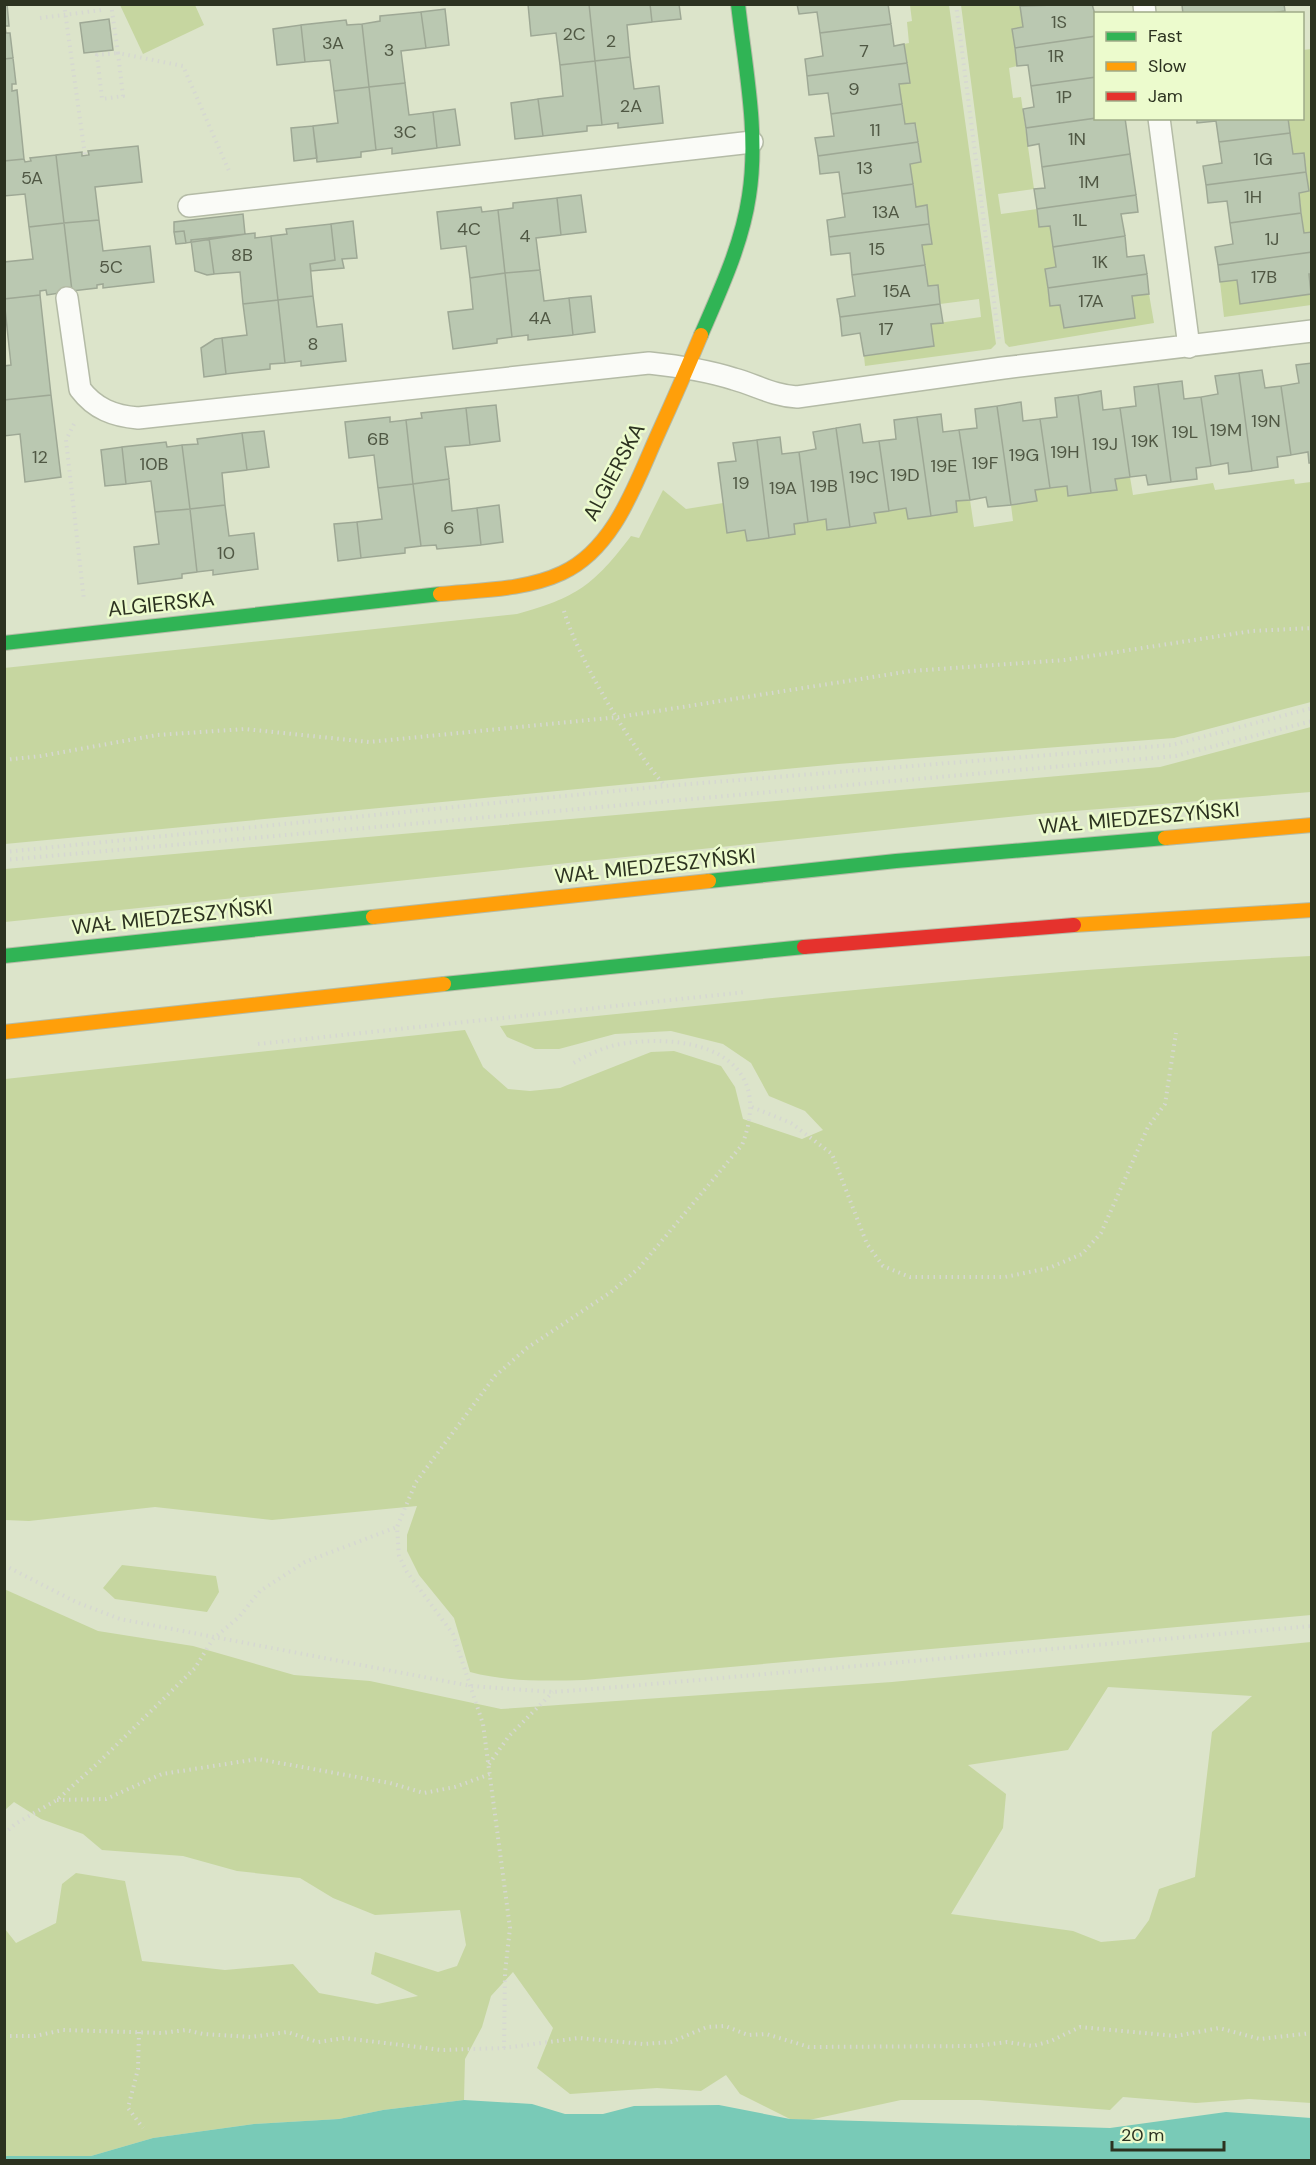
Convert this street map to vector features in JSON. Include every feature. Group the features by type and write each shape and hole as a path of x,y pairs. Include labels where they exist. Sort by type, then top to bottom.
{"main road":[{"name":"ALGIERSKA","path":"4,643 522,585 554,579 577,566 597,547 629,497 689,367 737,244 747,212 752,142 738,4"},
{"name":"WAŁ MIEDZESZYŃSKI","path":"4,956 908,860 1311,825"},
{"path":"4,1032 874,942 1074,924 1311,910"}],"lane":[{"path":"1159,120 1189,347"},
{"path":"189,206 752,142"},
{"path":"67,298 80,389 88,399 110,413 138,418 650,363 689,367 735,379 783,396 797,397 1003,368 1311,331"}],"path":[{"path":"64,4 85,156"},
{"path":"111,4 118,53 123,96 102,99 97,55 118,53 183,66 231,177"},
{"path":"956,4 1000,345"},
{"path":"40,18 102,10"},
{"path":"87,634 66,440 88,399"},
{"path":"554,579 566,620 619,717 665,786"},
{"path":"4,760 41,756 157,735 246,729 369,742 619,717 911,671 1065,660 1252,631 1311,628"},
{"path":"4,852 665,786 1172,745 1311,708"},
{"path":"4,860 1176,756 1311,721"},
{"path":"252,1044 757,991"},
{"path":"752,1107 791,1123 832,1154 867,1244 883,1266 910,1277 1005,1277 1049,1268 1082,1254 1101,1233 1148,1127 1165,1104 1176,1032"},
{"path":"504,2048 505,1973 510,1928 483,1724 453,1634 407,1572 399,1556 397,1527 416,1482 495,1376 527,1348 611,1292 639,1268 742,1145 749,1127 752,1107 743,1074 729,1060 712,1050 656,1041 621,1044 589,1054 570,1065"},
{"path":"4,1834 15,1824 57,1800 195,1668 213,1639 239,1617 260,1591 305,1562 397,1527"},
{"path":"4,1565 76,1602 120,1619 213,1639 471,1686 516,1691 553,1692 1311,1626"},
{"path":"489,1764 509,1736 553,1692"},
{"path":"57,1800 106,1799 162,1774 258,1760 390,1783 424,1793 455,1787 490,1774"},
{"path":"4,2036 34,2036 63,2030 139,2032 186,2030 203,2034 251,2037 287,2032 318,2042 344,2038 442,2050 504,2048 579,2038 643,2044 662,2043 707,2027 725,2026 748,2035 766,2034 809,2047 975,2046 1007,2042 1033,2046 1051,2042 1080,2026 1176,2036 1219,2028 1260,2039 1311,2033"},
{"path":"139,2032 138,2069 128,2108 143,2128"}],"green space":[{"path":"120,5 195,5 204,25 143,54"},
{"path":"910,5 949,5 996,344 991,349 865,366 864,356 934,346 931,324 981,317 979,299 940,304 938,285 928,286 922,245 932,243 927,206 916,207 910,164 921,162 916,124 905,124 899,84 910,83 904,44 909,43 907,22 912,21"},
{"path":"961,5 1020,5 1023,27 1012,29 1017,66 1009,68 1013,98 1021,97 1034,189 998,194 1001,214 1037,209 1039,227 1050,226 1056,267 1045,269 1050,306 1060,305 1064,328 1132,296 1149,294 1154,323 1009,347 1005,343"},
{"path":"1311,49 1311,232 1304,233 1299,193 1309,191 1304,153 1293,154 1288,120 1304,120 1304,50"},
{"path":"1237,280 1240,304 1311,294 1311,305 1224,317 1220,282"},
{"path":"1130,477 1133,495 1213,483 1215,490 1294,479 1295,484 1311,482 1311,702 1174,738 838,764 5,844 4,668 517,614 569,595 594,578 631,536 639,538 663,490 686,509 723,503 727,532 745,530 747,541 795,534 794,524 826,519 828,530 875,523 874,513 906,508 908,519 957,512 956,501 970,500 974,527 1013,521 1011,505 1035,490 1067,486 1068,496 1116,490 1115,479"},
{"path":"1311,727 1311,792 1037,814 5,922 5,869 1160,767"},
{"path":"1311,956 1311,1615 584,1680 512,1679 470,1672 454,1618 419,1575 407,1551 407,1535 417,1506 272,1520 155,1507 29,1521 5,1520 5,1079 465,1030 483,1067 508,1089 530,1091 560,1088 651,1052 674,1051 721,1066 735,1087 743,1119 802,1139 823,1130 805,1111 769,1096 751,1063 723,1044 671,1031 615,1034 559,1049 535,1049 507,1037 500,1026 1006,976"},
{"path":"122,1565 216,1576 219,1592 207,1612 115,1599 103,1588"},
{"path":"4,1589 98,1631 193,1646 294,1675 370,1681 501,1709 892,1682 1311,1642 1311,2103 1249,2099 1196,2103 1123,2097 1110,2110 980,2100 901,2100 809,2120 790,2119 740,2094 726,2075 701,2091 657,2088 570,2094 537,2068 553,2028 513,1972 491,1996 482,2027 465,2059 464,2100 383,2110 339,2119 254,2124 153,2138 91,2156 5,2156 5,1929 16,1943 56,1923 62,1884 76,1873 125,1881 142,1961 225,1970 293,1964 319,1993 377,2004 418,1996 371,1974 375,1952 438,1972 457,1966 466,1945 460,1910 375,1915 333,1898 300,1878 237,1871 183,1856 102,1850 83,1834 41,1819 14,1802 5,1810","holes":["1108,1687 1252,1696 1212,1732 1195,1877 1159,1889 1149,1920 1135,1939 1101,1942 1073,1931 951,1914 1003,1828 1006,1794 968,1765 1068,1750"]}],"water":[{"path":"464,2100 532,2104 565,2114 603,2114 634,2106 719,2105 790,2119 1110,2128 1226,2112 1311,2118 1311,2160 5,2160 5,2156 91,2156 153,2138 254,2124 339,2119 383,2110"}],"building":[{"path":"4,4 7,4 9,26 5,26 6,33 10,33 13,58 4,59"},
{"path":"528,4 589,4 595,61 560,65 556,33 531,36"},
{"path":"589,4 650,4 652,22 627,25 630,57 595,61"},
{"path":"650,4 679,4 681,19 652,22"},
{"path":"797,4 888,4 891,24 820,33 817,12 799,14"},
{"path":"1092,4 1094,36 1015,48 1012,29 1023,27 1020,6"},
{"path":"1284,4 1285,11 1183,12 1182,5"},
{"path":"445,9 449,45 426,48 421,12"},
{"path":"421,12 426,48 401,51 405,83 369,87 362,24 380,21 380,16"},
{"path":"109,19 113,50 84,53 80,23"},
{"path":"346,20 347,25 362,24 369,87 334,91 330,60 305,62 301,25"},
{"path":"891,24 894,46 904,44 907,63 807,76 805,59 823,56 820,33"},
{"path":"301,25 305,62 277,65 273,29"},
{"path":"1094,36 1094,77 1031,86 1028,65 1017,66 1015,48"},
{"path":"630,57 634,89 659,86 663,123 618,128 618,123 602,125 595,61"},
{"path":"13,58 16,84 12,84 12,91 17,90 24,159 4,161 4,59"},
{"path":"595,61 602,125 587,126 587,131 543,136 538,99 563,96 560,65"},
{"path":"907,63 910,83 899,84 902,104 831,114 828,93 809,95 807,76"},
{"path":"1094,77 1094,118 1026,128 1023,109 1034,107 1031,86"},
{"path":"405,83 409,115 433,112 437,148 392,154 392,148 376,150 369,87"},
{"path":"369,87 376,150 361,152 361,157 317,162 313,126 338,123 334,91"},
{"path":"538,99 543,136 515,139 511,103"},
{"path":"902,104 905,124 915,123 918,142 818,156 815,138 834,136 831,114"},
{"path":"455,109 460,145 437,148 433,112"},
{"path":"1094,118 1125,120 1130,154 1042,167 1039,144 1028,146 1026,128"},
{"path":"1197,120 1288,120 1290,133 1219,142 1216,121 1197,123"},
{"path":"313,126 317,158 294,161 291,128"},
{"path":"1290,133 1293,154 1304,153 1306,172 1206,185 1203,166 1222,163 1219,142"},
{"path":"918,142 921,162 910,164 913,184 842,194 839,172 820,174 818,156"},
{"path":"138,146 142,182 95,187 99,220 64,223 56,155 82,152 82,156 89,155 88,151"},
{"path":"1130,154 1136,195 1037,209 1034,189 1045,188 1042,167"},
{"path":"56,155 64,223 29,227 25,194 4,196 4,161 24,159 25,162 31,161 30,158"},
{"path":"1306,172 1309,191 1299,193 1301,213 1230,223 1227,201 1208,203 1206,185"},
{"path":"913,184 916,207 927,205 929,224 829,237 827,220 845,217 842,194"},
{"path":"581,195 586,232 561,235 557,198"},
{"path":"1136,195 1138,212 1121,214 1125,236 1053,247 1050,226 1039,227 1037,209"},
{"path":"557,198 561,235 536,238 540,270 505,273 498,210 513,208 513,203"},
{"path":"481,207 482,212 498,210 505,273 470,278 466,246 441,249 437,212"},
{"path":"1301,213 1304,233 1312,232 1312,252 1218,265 1215,247 1233,244 1230,223"},
{"path":"243,214 245,234 186,243 184,231 174,232 174,222"},
{"path":"99,220 103,251 150,246 154,282 103,288 103,284 97,285 97,288 72,291 64,223"},
{"path":"353,221 357,258 342,259 344,268 311,271 310,264 335,260 331,224"},
{"path":"64,223 72,291 47,295 46,290 40,291 40,295 4,299 4,262 33,259 29,227"},
{"path":"331,224 335,260 310,264 313,296 278,300 271,236 287,234 286,229"},
{"path":"929,224 932,244 922,245 925,265 852,275 850,253 831,255 829,237"},
{"path":"184,231 186,243 176,244 174,232"},
{"path":"255,233 255,238 271,236 278,300 243,304 240,272 214,274 209,238"},
{"path":"1125,236 1127,257 1144,255 1147,274 1048,288 1045,269 1056,267 1053,247"},
{"path":"209,238 214,274 207,275 195,271 191,240"},
{"path":"1312,252 1312,274 1309,274 1311,294 1240,304 1237,280 1220,282 1218,265"},
{"path":"925,265 928,286 938,285 940,304 840,317 837,299 855,296 852,275"},
{"path":"540,270 544,301 569,298 573,335 528,340 528,335 512,337 505,273"},
{"path":"505,273 512,337 497,339 497,343 453,349 448,312 473,309 470,278"},
{"path":"1147,274 1149,294 1132,296 1135,318 1064,328 1060,305 1050,306 1048,288"},
{"path":"40,295 51,395 4,400 4,366 11,365 4,299"},
{"path":"313,296 317,327 342,324 346,361 301,366 301,361 285,363 278,300"},
{"path":"591,296 595,332 573,335 569,298"},
{"path":"278,300 285,363 270,364 270,369 226,374 222,338 247,335 243,304"},
{"path":"940,304 943,323 931,324 934,346 864,356 860,333 842,336 840,317"},
{"path":"222,338 226,374 204,377 201,348 215,339"},
{"path":"1312,363 1312,463 1309,463 1308,452 1291,455 1281,386 1299,383 1296,365"},
{"path":"1262,370 1265,388 1281,386 1291,455 1277,457 1278,467 1252,471 1239,373"},
{"path":"1239,373 1252,471 1229,474 1228,463 1211,466 1201,397 1218,394 1215,376"},
{"path":"1182,381 1184,399 1201,397 1211,466 1196,468 1197,479 1171,482 1158,384"},
{"path":"1158,384 1171,482 1148,485 1146,475 1130,477 1120,408 1136,406 1134,387"},
{"path":"1101,391 1103,410 1120,408 1130,477 1115,479 1117,490 1091,493 1078,395"},
{"path":"51,395 61,477 25,482 20,434 4,436 4,400"},
{"path":"1078,395 1091,493 1068,496 1067,486 1050,488 1040,419 1057,417 1055,398"},
{"path":"1021,402 1023,421 1040,419 1050,488 1035,490 1037,501 1011,505 997,406"},
{"path":"496,405 500,441 470,445 466,408"},
{"path":"997,406 1011,505 988,507 986,497 970,500 959,430 977,428 975,409"},
{"path":"466,408 470,445 445,447 449,479 413,484 406,420 422,418 421,413"},
{"path":"941,414 943,432 959,430 970,500 956,501 957,512 931,516 917,417"},
{"path":"390,417 390,422 406,420 413,484 378,488 374,455 349,458 345,422"},
{"path":"917,417 931,516 908,519 906,508 889,511 879,441 896,439 894,420"},
{"path":"860,424 863,443 879,441 889,511 874,513 876,523 850,527 836,428"},
{"path":"836,428 850,527 827,530 826,519 808,522 799,452 816,449 813,432"},
{"path":"264,431 269,467 247,470 242,433"},
{"path":"242,433 247,470 222,473 225,505 190,509 182,445 198,444 197,439"},
{"path":"780,437 782,454 799,452 808,522 794,524 795,534 769,538 757,440"},
{"path":"757,440 769,538 747,541 745,530 727,533 718,463 736,461 733,443"},
{"path":"166,442 167,447 182,445 190,509 155,512 151,481 126,484 122,447"},
{"path":"122,447 126,484 105,486 101,450"},
{"path":"449,479 452,511 477,508 481,545 437,549 436,545 421,546 413,484"},
{"path":"413,484 421,546 405,548 405,553 361,558 357,522 382,519 378,488"},
{"path":"225,505 229,536 254,533 258,569 213,575 213,570 197,572 190,509"},
{"path":"499,505 503,542 481,545 477,508"},
{"path":"190,509 197,572 182,574 182,578 138,584 134,547 159,544 155,512"},
{"path":"357,522 361,558 338,561 334,524"}],"traffic: fast":[{"path":"701,335 736,249 746,214 752,172 752,124 738,4"},
{"path":"4,643 440,594"},
{"path":"709,881 896,861 1165,838"},
{"path":"4,956 373,917"},
{"path":"444,984 804,947"}],"traffic: slow":[{"path":"440,594 518,586 548,579 580,562 596,548 621,514 631,495 701,335"},
{"path":"1165,838 1312,825"},
{"path":"373,917 709,881"},
{"path":"1074,925 1312,910"},
{"path":"4,1032 444,984"}],"traffic: jam":[{"path":"804,947 1074,925"}]}
